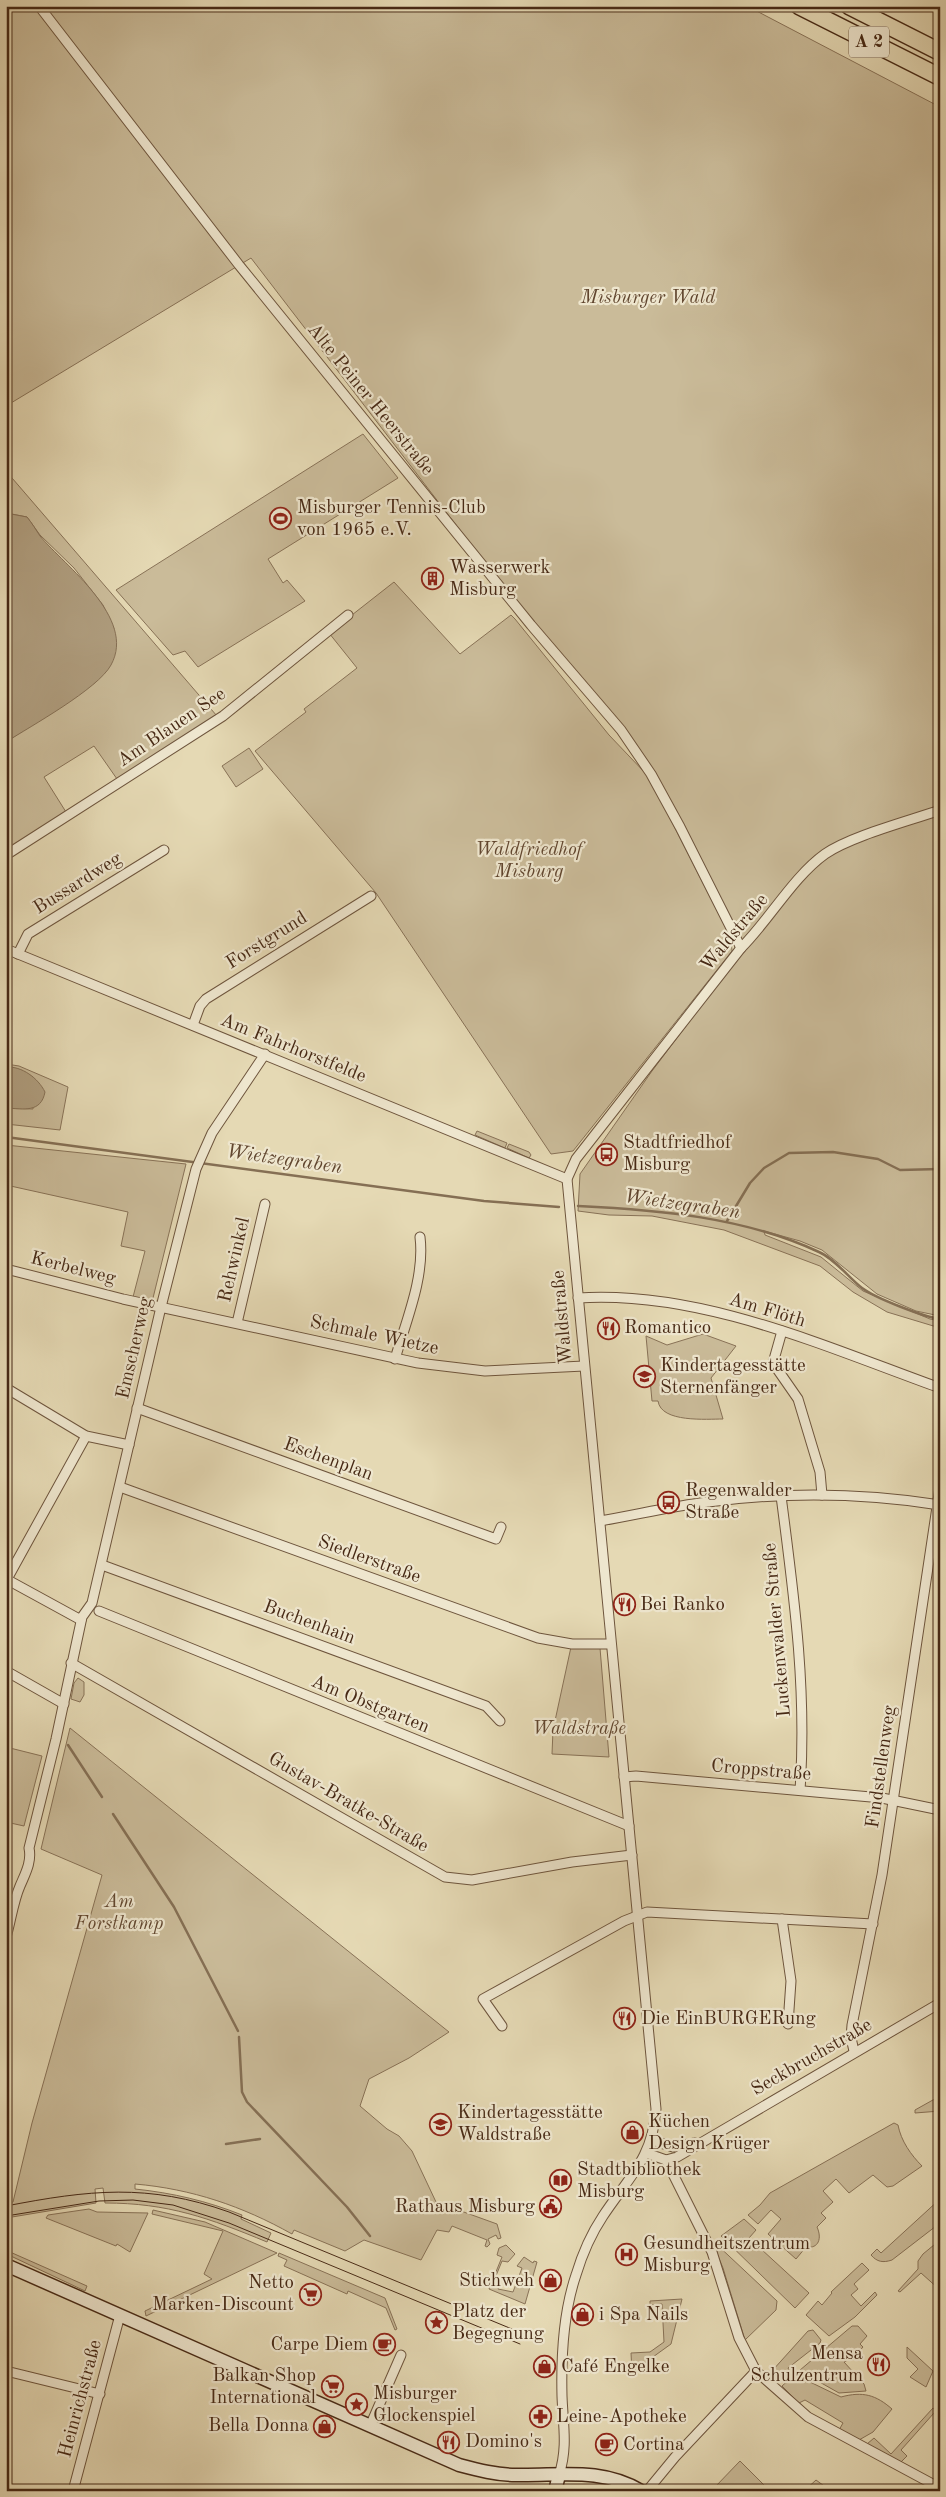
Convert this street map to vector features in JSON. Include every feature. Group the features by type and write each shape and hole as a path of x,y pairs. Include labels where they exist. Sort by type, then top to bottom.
{"highway":[{"name":"A 2","path":"799,6 940,77"},
{"name":"A 2","path":"849,6 940,52"}],"main road":[{"path":"6,2265 469,2468 515,2475 604,2475 627,2483 641,2491"},
{"path":"555,2491 559,2475"}],"street":[{"name":"Alte Peiner Heerstraße","path":"39,6 245,272 521,613 621,730 651,774 741,948"},
{"name":"Am Blauen See","path":"6,855 223,716 348,615"},
{"name":"Waldstraße","path":"559,2475 565,2455 562,2394 564,2332 575,2276 585,2249 602,2218 646,2153 652,2140 656,2109 610,1644 568,1180 576,1159 741,948 757,933 809,867 826,853 848,842 940,810"},
{"name":"Bussardweg","path":"18,954 28,934 164,850"},
{"name":"Forstgrund","path":"193,1025 200,1006 206,999 370,896"},
{"name":"Am Fahrhorstfelde","path":"6,949 568,1180"},
{"name":"Emscherweg","path":"71,1663 81,1620 92,1603 102,1565 161,1307 198,1166 202,1154 228,1107 265,1054"},
{"name":"Rehwinkel","path":"237,1323 265,1204"},
{"path":"395,1359 417,1275 422,1250 420,1237"},
{"name":"Kerbelweg","path":"6,1269 161,1307"},
{"name":"Am Flöth","path":"578,1298 632,1298 735,1316 940,1388"},
{"name":"Schmale Wietze","path":"161,1307 395,1359 440,1367 485,1371 584,1366"},
{"path":"782,1331 773,1363 798,1399 820,1472 822,1496"},
{"path":"6,1388 86,1436 129,1445"},
{"name":"Eschenplan","path":"138,1408 496,1538 501,1527"},
{"path":"81,1620 6,1579 86,1436"},
{"name":"Findstellenweg","path":"854,2051 851,2038 852,2025 873,1924 894,1800 940,1486"},
{"name":"Siedlerstraße","path":"120,1487 538,1638 572,1644 610,1644"},
{"path":"600,1521 708,1502 781,1496 822,1496 938,1505"},
{"name":"Luckenwalder Straße","path":"781,1496 802,1672 803,1728 800,1790"},
{"name":"Buchenhain","path":"102,1565 486,1706 500,1720"},
{"name":"Am Obstgarten","path":"99,1611 629,1826"},
{"path":"6,1937 19,1887 26,1875 30,1855 29,1848 64,1704 71,1663"},
{"name":"Gustav-Bratke-Straße","path":"71,1663 445,1877 472,1880 572,1862 632,1855"},
{"path":"6,1671 64,1704"},
{"name":"Croppstraße","path":"624,1777 636,1776 800,1790 894,1800 940,1810"},
{"path":"502,2026 482,1999 624,1921 647,1912 873,1924"},
{"path":"782,1918 791,1981 788,2024"},
{"name":"Seckbruchstraße","path":"666,2160 683,2154 854,2051 940,2003"},
{"name":"Seckbruchstraße","path":"652,2140 673,2147 702,2141"},
{"path":"646,2153 666,2160 712,2252 739,2338 756,2371 808,2417 940,2488"},
{"name":"Heinrichstraße","path":"74,2491 120,2315"},
{"path":"370,2426 401,2355"},
{"path":"6,2371 100,2394"},
{"path":"647,2491 662,2472 756,2371"}],"green space":[{"name":"Misburger Wald","path":"6,6 747,6 940,107 940,1316 916,1311 877,1294 822,1250 800,1241 764,1231 765,1235 821,1257 863,1291 930,1319 940,1321 940,1328 887,1312 853,1292 820,1266 724,1230 652,1216 609,1215 578,1211 580,1174 652,1071 745,948 625,729 506,590 251,258 6,406"},
{"name":"Misburger Tennis-Club von 1965 e.V.","path":"363,434 398,478 268,559 283,583 287,580 305,601 198,667 185,651 173,655 116,590"},
{"path":"6,471 217,716 117,779 94,746 44,777 66,812 6,850 6,742 96,682 114,629 103,605 74,568 40,535 27,517 6,513"},
{"name":"Waldfriedhof Misburg","path":"394,582 460,654 511,615 515,619 609,735 649,777 731,938 732,951 573,1151 551,1154 376,893 255,751 306,712 304,709 357,668 329,633"},
{"path":"249,748 263,769 236,787 222,766"},
{"path":"6,1064 19,1066 68,1087 60,1130 6,1124 6,1108 33,1109 33,1077 20,1070 6,1067"},
{"path":"477,1131 507,1143 505,1148 475,1135"},
{"path":"509,1144 529,1152 531,1155 529,1158 507,1148"},
{"path":"6,1145 186,1164 153,1298 148,1301 133,1297 145,1251 121,1246 128,1212 6,1185"},
{"path":"703,1334 736,1346 711,1378 723,1419 696,1419 676,1416 667,1413 661,1408 658,1401 652,1401 646,1336 667,1345"},
{"name":"Waldstraße","path":"571,1647 600,1648 609,1757 552,1754 553,1730"},
{"path":"78,1678 84,1682 84,1695 80,1702 71,1699 74,1683"},
{"name":"Am Forstkamp","path":"70,1728 449,2032 409,2058 369,2079 360,2106 387,2129 399,2136 412,2151 436,2202 497,2224 501,2238 498,2239 496,2235 488,2239 490,2244 487,2247 485,2246 487,2240 452,2226 449,2232 437,2230 421,2260 364,2240 345,2251 294,2230 292,2234 254,2215 216,2200 177,2190 135,2184 135,2189 190,2198 229,2210 242,2215 241,2219 271,2233 267,2242 207,2219 169,2209 105,2203 103,2188 95,2189 96,2203 6,2218 6,2203 13,2202 32,2123 102,1875 41,1849"},
{"path":"6,1747 42,1756 24,1826 6,1822"},
{"path":"940,2096 940,2111 915,2113 915,2110"},
{"path":"894,2123 898,2125 901,2137 922,2166 893,2186 887,2187 873,2175 849,2193 836,2179 823,2191 833,2202 821,2213 826,2218 817,2227 819,2239 817,2244 806,2247 796,2259 768,2234 781,2219 771,2210 758,2224 748,2215 770,2193"},
{"path":"940,2199 940,2223 892,2260 880,2261 871,2255 877,2249 881,2253"},
{"path":"89,2209 97,2212 148,2213 130,2252 117,2244 116,2246 46,2218 48,2215"},
{"path":"153,2210 205,2222 277,2253 146,2316 145,2311 212,2279 204,2274 223,2231 152,2214"},
{"path":"744,2219 756,2230 749,2238 809,2293 795,2308 721,2236"},
{"path":"940,2240 940,2290 921,2273 900,2292 898,2291 918,2269 918,2261 923,2254"},
{"path":"712,2242 777,2301 776,2310 745,2340 723,2268"},
{"path":"506,2245 515,2254 508,2262 502,2261 493,2283 499,2286 498,2289 513,2292 522,2268 517,2266 524,2257 533,2263 534,2261 537,2262 525,2304 489,2289 502,2257 497,2255 499,2248"},
{"path":"10,2252 87,2286 85,2291 9,2255"},
{"path":"279,2253 385,2298 397,2329 395,2330 386,2308 348,2291 347,2294 284,2266 287,2260 278,2256"},
{"path":"862,2263 869,2270 854,2284 858,2289 851,2295 861,2306 875,2292 877,2295 855,2317 829,2336 806,2315 818,2301 822,2305 831,2292"},
{"path":"682,2299 671,2344 632,2372 631,2353 650,2352 664,2342 662,2304 650,2305 650,2301"},
{"path":"852,2326 858,2326 867,2336 860,2344 863,2347 854,2357 844,2362 864,2384 866,2391 839,2393 816,2380 793,2376"},
{"path":"813,2330 821,2340 820,2343 788,2368 789,2370 776,2381 771,2375 772,2371 808,2331"},
{"path":"907,2347 933,2371 926,2387 910,2377 918,2369 907,2358"},
{"path":"791,2378 810,2382 841,2397 863,2394 875,2397 892,2409 873,2432 859,2440 839,2430 843,2423 805,2400 799,2403 782,2386"},
{"path":"933,2408 938,2412 934,2413 901,2450 907,2456 901,2462 867,2444 874,2438 891,2454"},
{"path":"740,2461 770,2491 716,2491 715,2487"},
{"path":"816,2480 831,2491 804,2491"}],"shaded area":[{"path":"6,513 27,517 40,536 95,594 107,611 114,629 116,647 111,665 93,685 79,696 6,742"},
{"path":"6,1067 24,1071 38,1082 45,1092 40,1104 31,1108 6,1108"}],"waterway":[{"name":"Wietzegraben","path":"6,1137 484,1201 559,1207"},
{"path":"727,1221 750,1183 764,1168 789,1153 833,1152 878,1159 900,1170 940,1169"},
{"name":"Wietzegraben","path":"578,1206 701,1217 731,1223 790,1240 825,1255 862,1288 877,1297 912,1311 940,1319"},
{"path":"68,1745 102,1797"},
{"path":"113,1814 174,1907 238,2031"},
{"path":"239,2037 242,2092 247,2102 347,2207 370,2236"},
{"path":"226,2144 260,2139"}],"tram line":[{"path":"6,2206 64,2196 118,2192 145,2193 200,2203 229,2212 524,2334"},
{"path":"6,2216 99,2201 133,2200 173,2205 229,2223 520,2344"}],"place":[{"name":"Misburger Tennis-Club von 1965 e.V.","path":"281,519"},
{"name":"Wasserwerk Misburg","path":"433,579"},
{"name":"Stadtfriedhof Misburg","path":"607,1154"},
{"name":"Romantico","path":"608,1328"},
{"name":"Kindertagesstätte Sternenfänger","path":"644,1377"},
{"name":"Regenwalder Straße","path":"669,1502"},
{"name":"Bei Ranko","path":"624,1605"},
{"name":"Die EinBURGERung","path":"625,2019"},
{"name":"Kindertagesstätte Waldstraße","path":"441,2124"},
{"name":"Küchen Design Krüger","path":"632,2133"},
{"name":"Stadtbibliothek Misburg","path":"561,2181"},
{"name":"Rathaus Misburg","path":"551,2207"},
{"name":"Gesundheitszentrum Misburg","path":"627,2255"},
{"name":"Stichweh","path":"550,2281"},
{"name":"Netto Marken-Discount","path":"310,2294"},
{"name":"i Spa Nails","path":"583,2315"},
{"name":"Platz der Begegnung","path":"436,2323"},
{"name":"Carpe Diem","path":"384,2345"},
{"name":"Mensa Schulzentrum","path":"879,2365"},
{"name":"Café Engelke","path":"545,2367"},
{"name":"Balkan Shop International","path":"332,2387"},
{"name":"Misburger Glockenspiel","path":"357,2405"},
{"name":"Leine-Apotheke","path":"540,2417"},
{"name":"Bella Donna","path":"325,2426"},
{"name":"Domino's","path":"449,2442"},
{"name":"Cortina","path":"607,2445"}]}
